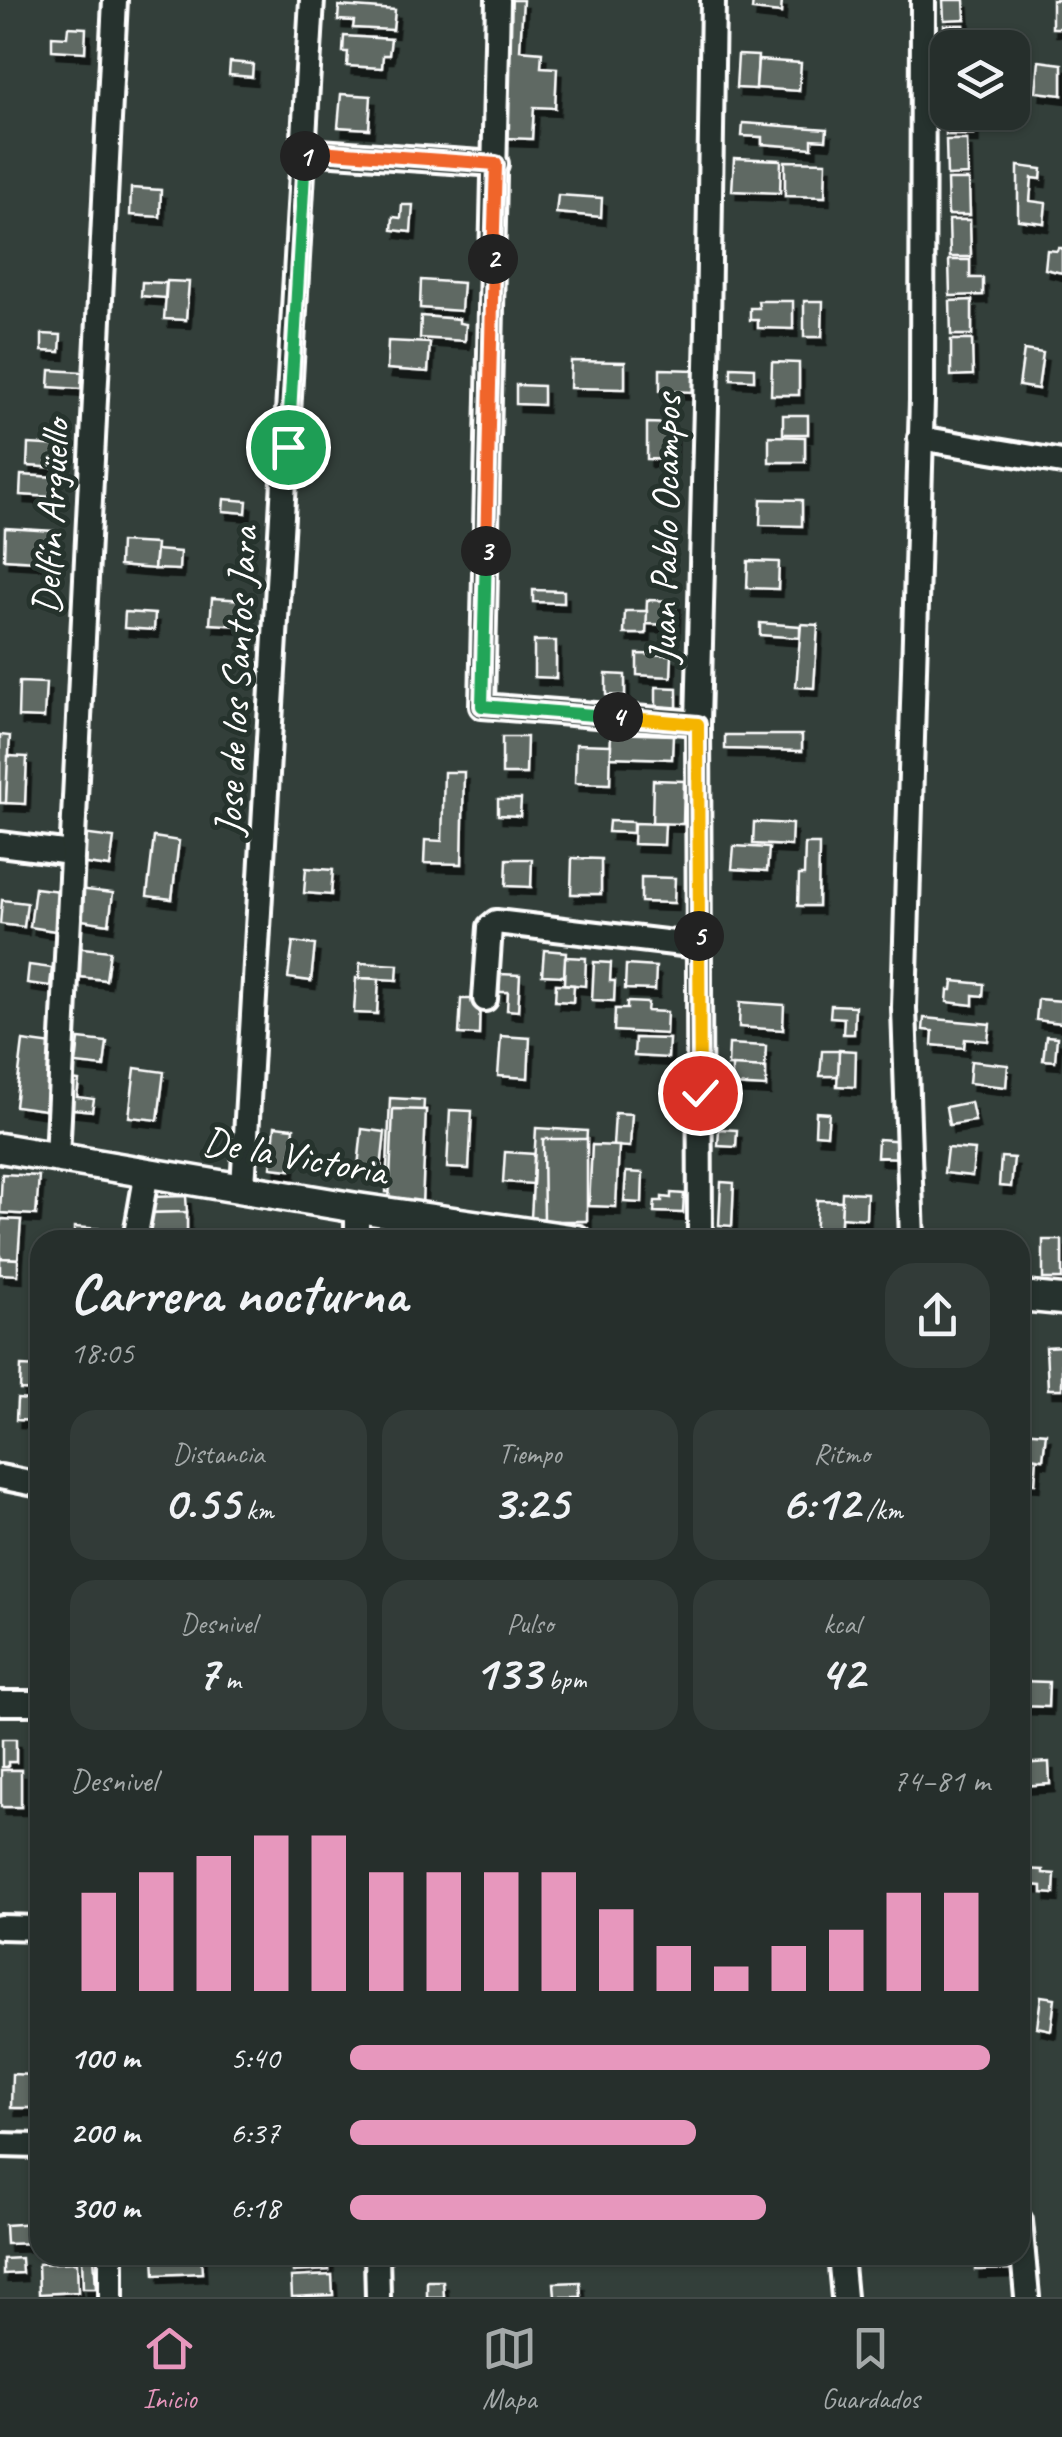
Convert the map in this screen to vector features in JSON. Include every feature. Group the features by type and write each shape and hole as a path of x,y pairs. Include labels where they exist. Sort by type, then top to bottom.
{"main road":[{"name":"De la Victoria","path":"0,1148 508,1230"},
{"path":"1030,1297 1062,1300"}],"street":[{"name":"Delfín Argüello","path":"57,1157 115,0"},
{"name":"Jose de los Santos Jara","path":"243,1188 312,0"},
{"path":"498,0 482,706 698,724"},
{"name":"Juan Pablo Ocampos","path":"700,1230 698,724 713,0"},
{"path":"912,1230 904,1008 920,438 924,0"},
{"path":"305,150 496,164"},
{"path":"920,438 1062,462"},
{"path":"0,844 71,853"},
{"path":"485,999 490,926 496,922 699,946"},
{"path":"137,1230 147,1172"},
{"path":"357,1208 357,1230"},
{"path":"0,1477 30,1482"},
{"path":"0,1703 30,1702"},
{"path":"0,1927 30,1928"},
{"path":"0,2145 30,2146"},
{"path":"111,2265 112,2297"},
{"path":"377,2265 378,2297"},
{"path":"841,2265 844,2297"},
{"path":"1024,2265 1027,2297"}],"building":[{"path":"509,0 523,0 520,50 542,52 541,67 557,68 555,108 534,107 532,139 504,138"},
{"path":"753,0 782,0 781,13 752,10"},
{"path":"943,0 964,0 965,19 944,20"},
{"path":"1052,0 1062,0 1062,28 1052,28"},
{"path":"339,6 395,10 393,30 353,28 354,21 338,20"},
{"path":"944,25 964,25 964,30 944,30"},
{"path":"68,27 86,28 85,52 52,50 52,36 67,37"},
{"path":"344,36 391,39 382,68 347,66"},
{"path":"738,55 758,56 756,89 736,88"},
{"path":"758,60 801,63 799,91 756,88"},
{"path":"1039,61 1062,64 1062,95 1036,92"},
{"path":"230,62 253,64 252,77 229,75"},
{"path":"341,94 371,96 369,129 338,127"},
{"path":"743,123 827,129 826,140 812,139 812,148 762,144 762,137 742,136"},
{"path":"946,130 974,130 974,135 946,135"},
{"path":"946,140 967,140 968,175 947,176"},
{"path":"734,158 781,160 780,193 732,191"},
{"path":"785,161 826,162 825,197 785,196"},
{"path":"1018,166 1042,169 1041,179 1032,178 1030,201 1046,203 1044,223 1018,220"},
{"path":"947,180 969,180 970,215 948,215"},
{"path":"131,188 161,190 160,217 130,215"},
{"path":"558,195 602,198 601,217 556,213"},
{"path":"402,205 413,205 411,232 392,230 393,217 401,218"},
{"path":"949,220 970,220 971,257 950,257"},
{"path":"1062,248 1062,273 1045,269 1047,250"},
{"path":"949,260 970,260 970,278 983,278 983,295 950,296"},
{"path":"421,280 463,283 461,311 420,308"},
{"path":"167,281 189,282 186,320 164,319"},
{"path":"142,282 166,283 165,298 141,296"},
{"path":"972,300 972,335 951,335 950,301"},
{"path":"758,301 793,301 793,329 758,328 758,320 750,320 750,308 759,308"},
{"path":"804,301 823,301 822,337 804,337"},
{"path":"421,316 459,319 459,323 466,324 465,341 420,338"},
{"path":"42,334 61,335 60,352 42,351"},
{"path":"951,340 972,340 973,375 951,376"},
{"path":"388,341 430,343 428,372 387,369"},
{"path":"1024,350 1043,353 1038,389 1019,386"},
{"path":"571,361 625,362 625,389 570,388"},
{"path":"772,362 799,363 799,395 771,395"},
{"path":"731,367 754,368 754,380 731,379"},
{"path":"660,369 697,370 697,392 660,391"},
{"path":"50,370 82,372 81,389 49,387"},
{"path":"516,385 543,386 543,405 516,404"},
{"path":"783,415 808,415 808,434 783,434"},
{"path":"647,423 674,424 673,460 647,459"},
{"path":"769,436 805,437 805,462 769,462"},
{"path":"28,444 64,446 63,468 27,466"},
{"path":"21,475 55,477 54,497 20,495"},
{"path":"224,499 247,501 246,513 223,511"},
{"path":"761,499 802,500 802,526 760,525"},
{"path":"5,528 54,531 52,562 4,559"},
{"path":"120,542 156,544 154,569 119,566"},
{"path":"156,550 180,552 179,570 154,569"},
{"path":"748,561 779,562 778,589 747,588"},
{"path":"533,590 564,591 564,603 533,602"},
{"path":"212,598 246,600 244,626 210,624"},
{"path":"647,600 676,601 675,625 646,624"},
{"path":"625,611 647,611 646,634 624,634"},
{"path":"125,612 155,614 154,630 124,628"},
{"path":"760,623 800,626 800,638 760,635"},
{"path":"801,624 818,625 814,688 796,687"},
{"path":"534,641 556,641 556,678 534,677"},
{"path":"637,654 672,655 671,677 637,675"},
{"path":"606,674 625,675 625,696 606,695"},
{"path":"19,682 46,683 44,718 18,717"},
{"path":"656,687 677,688 677,708 656,708"},
{"path":"611,733 673,735 672,759 610,757"},
{"path":"0,735 10,736 6,803 0,803"},
{"path":"725,735 802,735 802,751 725,749"},
{"path":"502,737 527,737 526,774 502,774"},
{"path":"576,744 611,745 610,784 575,783"},
{"path":"8,756 27,757 25,804 6,803"},
{"path":"444,772 464,772 462,864 424,863 425,840 442,841"},
{"path":"653,780 684,781 683,824 652,823"},
{"path":"498,799 521,799 520,816 498,815"},
{"path":"609,821 633,822 633,833 608,832"},
{"path":"754,822 792,824 791,846 753,844"},
{"path":"634,823 665,824 664,845 633,844"},
{"path":"82,834 114,838 110,867 79,863"},
{"path":"154,837 179,841 172,899 147,896"},
{"path":"805,844 819,844 818,906 798,906"},
{"path":"734,846 769,848 767,871 732,869"},
{"path":"572,858 601,859 601,894 571,894"},
{"path":"507,859 532,859 531,887 506,886"},
{"path":"306,868 333,870 331,895 304,893"},
{"path":"641,877 675,878 674,903 641,902"},
{"path":"35,888 60,891 55,931 30,927"},
{"path":"78,889 113,893 109,924 75,919"},
{"path":"2,900 27,903 24,927 0,924"},
{"path":"293,942 315,945 311,981 288,978"},
{"path":"74,947 110,951 106,980 70,976"},
{"path":"544,950 566,952 564,976 542,975"},
{"path":"565,957 586,958 585,986 564,984"},
{"path":"594,962 611,963 614,1001 592,1000"},
{"path":"360,963 398,965 397,980 359,978"},
{"path":"29,965 52,968 50,986 27,983"},
{"path":"626,965 656,967 655,990 625,989"},
{"path":"500,974 520,975 518,1011 507,1010 508,992 499,992"},
{"path":"356,978 379,979 377,1014 354,1013"},
{"path":"953,981 984,984 983,996 973,995 973,1005 947,1002"},
{"path":"556,984 574,985 573,1002 555,1001"},
{"path":"461,999 480,999 479,1035 459,1034"},
{"path":"1038,999 1062,1001 1062,1023 1036,1020"},
{"path":"627,1002 648,1003 647,1011 667,1012 666,1034 614,1031 615,1009 627,1009"},
{"path":"740,1002 784,1005 783,1030 739,1027"},
{"path":"831,1005 855,1006 854,1034 843,1034 844,1018 830,1017"},
{"path":"924,1018 990,1024 988,1041 965,1039 964,1048 932,1045 933,1031 923,1030"},
{"path":"501,1036 530,1038 528,1078 498,1076"},
{"path":"1046,1036 1057,1037 1055,1061 1043,1060"},
{"path":"635,1038 669,1039 668,1058 634,1056"},
{"path":"79,1039 107,1042 104,1067 76,1064"},
{"path":"23,1041 53,1045 45,1110 15,1106"},
{"path":"729,1044 766,1046 765,1068 728,1066"},
{"path":"839,1050 856,1051 855,1087 837,1086"},
{"path":"822,1051 839,1051 838,1076 820,1076"},
{"path":"971,1061 1008,1065 1006,1087 969,1083"},
{"path":"732,1066 766,1068 766,1087 732,1085"},
{"path":"135,1068 164,1072 158,1120 129,1117"},
{"path":"66,1079 79,1081 77,1097 94,1099 92,1111 63,1108"},
{"path":"390,1098 424,1100 423,1118 405,1117 404,1149 422,1150 419,1194 386,1192"},
{"path":"971,1102 975,1121 949,1125 946,1107"},
{"path":"393,1109 426,1110 422,1205 389,1203"},
{"path":"450,1110 472,1111 469,1169 447,1168"},
{"path":"816,1112 829,1113 827,1135 815,1134"},
{"path":"615,1113 632,1114 630,1147 613,1146"},
{"path":"275,1126 294,1128 290,1170 271,1168"},
{"path":"536,1128 587,1131 585,1163 547,1161 546,1177 584,1179 582,1221 531,1218"},
{"path":"362,1129 385,1132 381,1169 358,1167"},
{"path":"719,1129 737,1130 736,1147 718,1146"},
{"path":"543,1139 587,1139 587,1221 544,1221"},
{"path":"878,1139 906,1141 905,1158 877,1157"},
{"path":"592,1145 619,1146 616,1207 589,1206"},
{"path":"947,1148 975,1150 972,1176 944,1173"},
{"path":"505,1152 534,1154 533,1184 503,1182"},
{"path":"1001,1157 1014,1158 1011,1187 999,1186"},
{"path":"626,1172 643,1173 642,1203 624,1202"},
{"path":"2,1174 39,1176 36,1215 0,1213"},
{"path":"721,1182 734,1183 732,1226 719,1225"},
{"path":"842,1192 867,1193 866,1219 841,1217"},
{"path":"671,1193 684,1194 683,1213 654,1212 655,1201 671,1198"},
{"path":"186,1196 187,1212 149,1213 149,1197"},
{"path":"817,1200 842,1201 841,1230 816,1230"},
{"path":"187,1212 187,1230 150,1230 149,1213"},
{"path":"1,1219 21,1220 18,1259 0,1258"},
{"path":"1043,1240 1062,1240 1062,1279 1043,1279"},
{"path":"0,1258 18,1259 18,1275 0,1274"},
{"path":"1062,1346 1062,1389 1048,1389 1046,1347"},
{"path":"21,1366 30,1366 30,1390 20,1390"},
{"path":"17,1399 30,1400 30,1421 16,1420"},
{"path":"1030,1432 1046,1433 1043,1459 1030,1457"},
{"path":"1030,1457 1037,1458 1035,1483 1030,1483"},
{"path":"1030,1681 1049,1682 1048,1707 1030,1706"},
{"path":"2,1739 16,1739 16,1762 8,1762 8,1767 2,1767"},
{"path":"1049,1762 1050,1784 1030,1785 1030,1763"},
{"path":"1,1770 21,1770 21,1807 1,1807"},
{"path":"1030,1869 1055,1874 1054,1894 1042,1893 1042,1886 1030,1885"},
{"path":"1041,1996 1055,1998 1051,2030 1037,2027"},
{"path":"12,2074 30,2075 30,2108 11,2108"},
{"path":"30,2223 30,2243 6,2244 5,2225"},
{"path":"21,2258 22,2273 3,2274 3,2259"},
{"path":"38,2265 77,2265 78,2292 39,2294"},
{"path":"82,2265 95,2265 96,2288 83,2288"},
{"path":"154,2265 202,2265 202,2273 155,2275"},
{"path":"293,2265 329,2265 329,2270 293,2272"},
{"path":"975,2265 1014,2265 1014,2269 975,2270"},
{"path":"332,2275 333,2295 292,2297 291,2277"},
{"path":"427,2281 443,2281 444,2297 427,2297"},
{"path":"580,2282 581,2297 555,2297 554,2283"}],"route":[{"path":"288,447 305,150 496,164 482,706 698,724 700,1093"}]}
